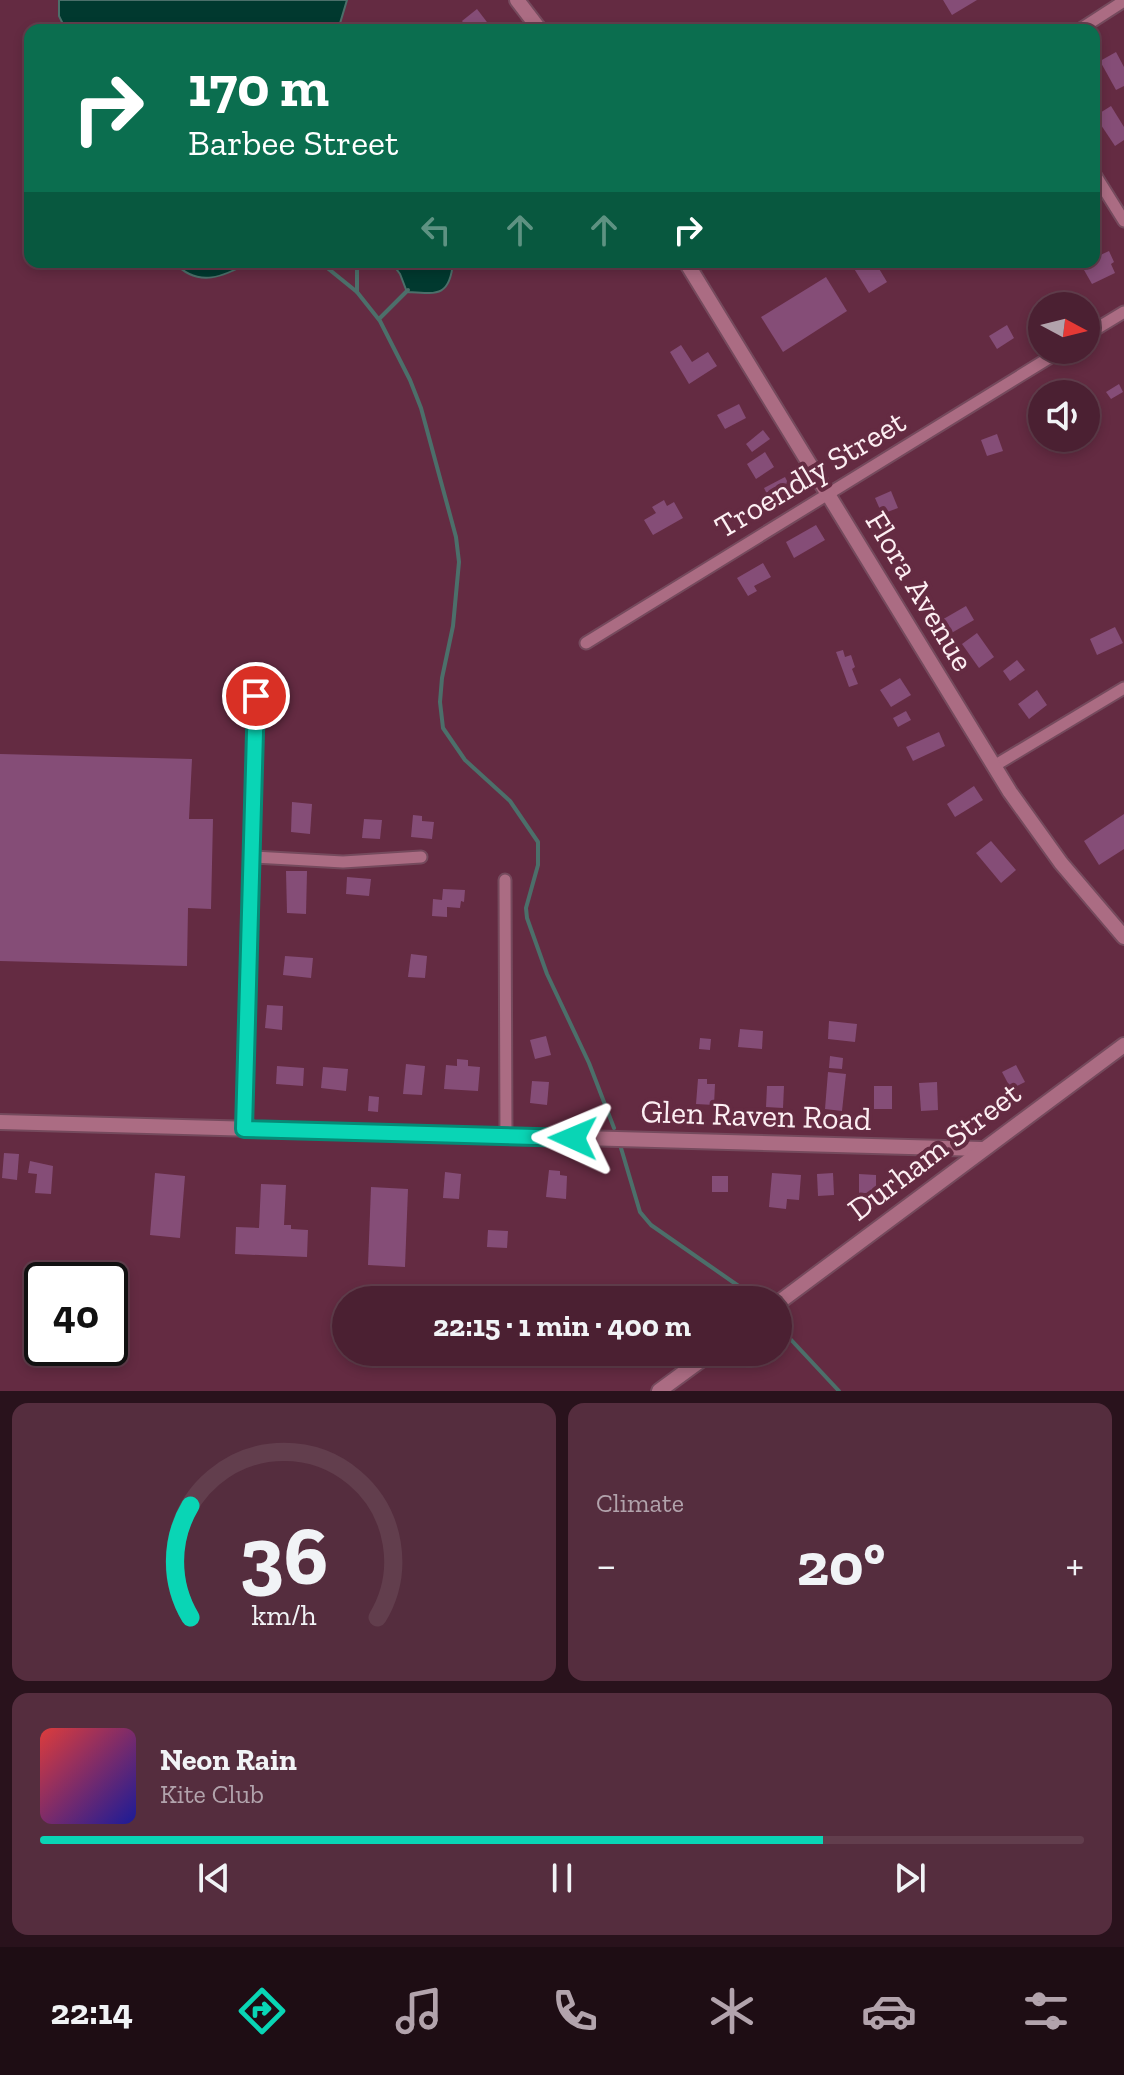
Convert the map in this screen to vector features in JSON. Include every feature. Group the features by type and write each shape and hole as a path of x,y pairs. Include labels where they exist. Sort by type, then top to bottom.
{"street":[{"path":"517,0 535,24"},
{"path":"1088,24 1124,1"},
{"path":"1100,183 1124,221"},
{"name":"Flora Avenue","path":"693,268 994,766 1061,863 1124,937"},
{"path":"1100,327 1124,312"},
{"name":"Troendly Street","path":"586,643 1039,364"},
{"path":"994,766 1124,688"},
{"path":"244,1129 256,696"},
{"path":"252,857 343,862 421,857"},
{"path":"505,880 506,1136"},
{"name":"Durham Street","path":"792,1292 1124,1045"},
{"name":"Glen Raven Road","path":"0,1122 982,1149"},
{"path":"659,1391 693,1366"}],"shaded area":[{"path":"59,0 347,0 340,24 63,24 59,16"},
{"path":"181,268 239,268 202,278"},
{"path":"396,268 452,268 449,282 434,293 407,292"}],"building":[{"path":"943,0 977,0 952,15"},
{"path":"477,9 488,24 464,24 462,21"},
{"path":"1116,52 1124,67 1124,86 1116,90 1100,61"},
{"path":"1111,106 1124,127 1124,140 1115,146 1100,124 1100,113"},
{"path":"1109,251 1115,273 1092,284 1084,270 1100,268 1100,255"},
{"path":"854,268 879,268 887,282 869,293"},
{"path":"826,277 847,311 783,352 761,317"},
{"path":"1007,325 1014,338 997,349 989,336"},
{"path":"681,345 692,362 708,352 717,366 689,384 670,352"},
{"path":"1119,384 1123,392 1111,399 1106,392"},
{"path":"739,404 746,418 725,429 717,415"},
{"path":"763,430 770,439 752,452 746,444"},
{"path":"997,434 1003,451 987,456 981,440"},
{"path":"765,452 774,467 756,479 747,464"},
{"path":"785,477 793,493 772,504 764,488"},
{"path":"891,491 898,508 882,514 875,498"},
{"path":"664,500 667,506 674,502 683,518 653,535 644,520 656,513 652,507"},
{"path":"816,525 825,540 794,558 786,542"},
{"path":"763,563 771,577 754,586 757,591 748,596 737,578"},
{"path":"966,606 974,620 948,635 940,621"},
{"path":"1115,627 1123,643 1097,655 1090,639"},
{"path":"977,633 994,657 979,668 962,644"},
{"path":"843,650 845,657 851,655 858,684 849,687 836,652"},
{"path":"1017,660 1025,670 1010,681 1003,671"},
{"path":"900,678 911,695 891,707 880,690"},
{"path":"1037,690 1047,705 1029,719 1018,704"},
{"path":"906,711 911,720 898,727 893,718"},
{"path":"939,732 945,746 913,761 906,747"},
{"path":"0,754 192,759 189,819 213,819 211,909 188,908 187,966 0,961"},
{"path":"974,786 983,800 955,817 947,804"},
{"path":"292,802 312,804 310,834 291,832"},
{"path":"1124,814 1124,849 1099,865 1084,841"},
{"path":"413,815 422,816 422,821 434,822 432,839 411,837"},
{"path":"364,819 382,820 380,839 362,838"},
{"path":"991,841 1016,870 1001,883 976,853"},
{"path":"286,871 307,871 306,914 287,913"},
{"path":"347,877 371,879 369,896 346,894"},
{"path":"443,889 465,890 464,902 461,901 460,908 447,907 447,917 432,916 433,899 442,900"},
{"path":"411,954 427,956 425,978 408,977"},
{"path":"285,956 313,958 311,978 283,975"},
{"path":"267,1005 283,1006 282,1030 265,1028"},
{"path":"829,1021 857,1024 855,1042 828,1039"},
{"path":"740,1029 763,1031 762,1049 738,1047"},
{"path":"546,1036 551,1055 535,1059 530,1040"},
{"path":"700,1038 711,1039 710,1050 699,1049"},
{"path":"830,1056 843,1058 842,1069 829,1068"},
{"path":"457,1059 468,1060 468,1066 480,1067 478,1091 444,1089 446,1065 457,1066"},
{"path":"406,1064 425,1066 422,1095 403,1094"},
{"path":"1016,1065 1025,1082 1011,1089 1002,1072"},
{"path":"277,1066 304,1068 303,1086 276,1084"},
{"path":"323,1067 348,1069 346,1091 321,1088"},
{"path":"828,1072 846,1074 842,1111 825,1109"},
{"path":"698,1079 707,1079 707,1084 715,1084 714,1105 696,1104"},
{"path":"532,1081 549,1082 547,1105 530,1103"},
{"path":"937,1082 938,1110 921,1111 919,1083"},
{"path":"767,1086 784,1086 783,1108 766,1107"},
{"path":"874,1086 892,1086 892,1109 874,1109"},
{"path":"369,1096 379,1097 378,1112 368,1111"},
{"path":"4,1153 19,1154 17,1180 2,1178"},
{"path":"30,1161 53,1166 51,1194 35,1193 37,1174 28,1173"},
{"path":"549,1170 560,1171 560,1175 567,1176 566,1199 546,1197"},
{"path":"445,1172 461,1174 459,1199 443,1198"},
{"path":"155,1173 185,1176 180,1238 150,1235"},
{"path":"772,1173 801,1175 799,1200 787,1199 786,1209 769,1207"},
{"path":"833,1173 834,1195 818,1196 817,1174"},
{"path":"859,1174 876,1175 876,1193 859,1193"},
{"path":"712,1176 728,1176 728,1192 712,1192"},
{"path":"261,1184 286,1185 284,1225 291,1225 291,1229 308,1230 307,1257 235,1254 236,1227 259,1228"},
{"path":"371,1187 408,1189 405,1267 368,1265"},
{"path":"488,1230 508,1231 507,1248 487,1247"}],"waterway":[{"path":"327,268 357,292 380,321 421,408 456,537 459,562 453,626 442,678 440,702 443,728 465,760 510,801 538,842 538,865 526,908 527,918 547,974 589,1063 614,1128"},
{"path":"357,268 357,292"},
{"path":"379,319 408,290"},
{"path":"621,1148 640,1212 651,1225 739,1286"},
{"path":"792,1341 839,1391"}],"route":[{"path":"256,696 244,1129 573,1138"}]}
